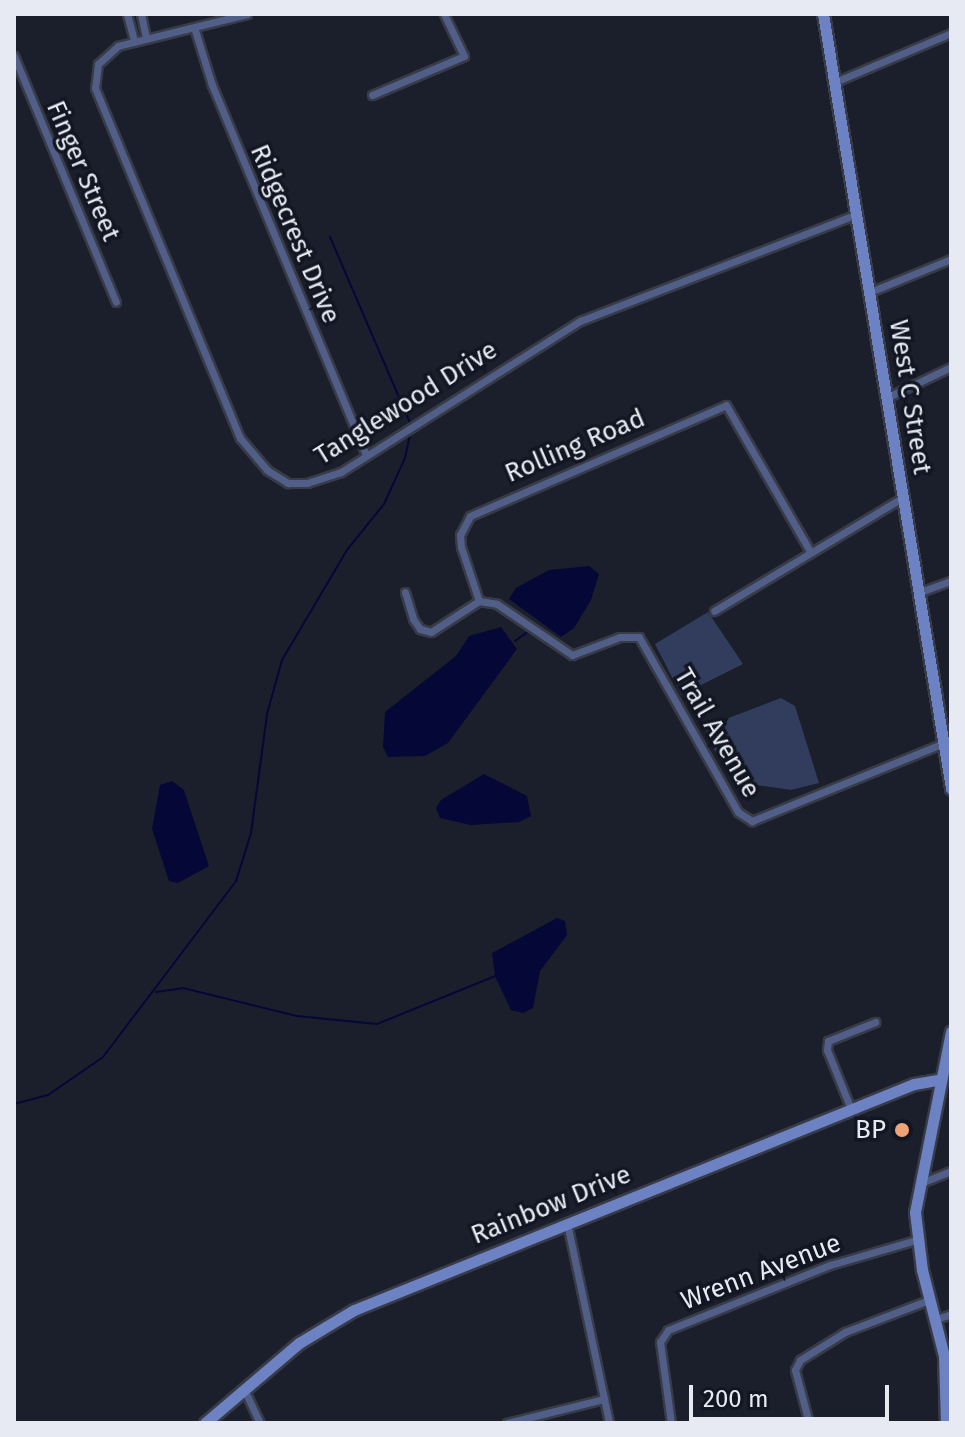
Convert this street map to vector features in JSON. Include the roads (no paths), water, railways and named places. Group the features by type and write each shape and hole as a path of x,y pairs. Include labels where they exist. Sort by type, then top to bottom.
{"main road":[{"name":"West C Street","path":"823,14 951,788"},
{"path":"946,1423 944,1356 916,1240 919,1184 941,1079 949,1057 951,1032"},
{"name":"Rainbow Drive","path":"205,1423 243,1386 354,1310 914,1084 941,1079"}],"street":[{"path":"127,14 134,41"},
{"path":"141,14 146,38"},
{"name":"Tanglewood Drive","path":"247,14 134,41 106,54 94,75 95,88 240,438 258,463 288,483 325,480 559,331 857,214"},
{"path":"372,95 464,56 444,14"},
{"name":"Ridgecrest Drive","path":"194,27 212,85 366,455"},
{"path":"835,82 951,33"},
{"name":"Finger Street","path":"14,56 116,302"},
{"path":"870,292 951,259"},
{"path":"888,397 951,367"},
{"name":"Rolling Road","path":"479,601 461,547 460,535 470,516 726,405 810,551"},
{"path":"714,611 904,497"},
{"path":"920,592 951,581"},
{"path":"405,592 413,619 420,629 431,632 479,601"},
{"name":"Trail Avenue","path":"479,601 497,604 572,655 620,637 639,637 738,812 752,821 944,743"},
{"path":"851,1109 827,1050 828,1041 875,1022"},
{"path":"919,1184 951,1171"},
{"path":"567,1223 609,1423"},
{"name":"Wrenn Avenue","path":"671,1423 660,1342 668,1330 860,1254 916,1240"},
{"path":"809,1423 795,1370 800,1360 845,1332 929,1300"},
{"path":"936,1319 951,1314"},
{"path":"243,1386 260,1423"},
{"path":"507,1423 604,1399"}],"waterway":[{"path":"330,237 410,423"},
{"path":"14,1104 48,1095 103,1057 236,881 251,833 267,714 282,660 347,550 384,504 405,458 411,429"},
{"path":"515,641 529,631"},
{"path":"156,992 183,988 297,1016 377,1024 495,976"}],"place":[{"name":"BP","path":"902,1130"}]}
